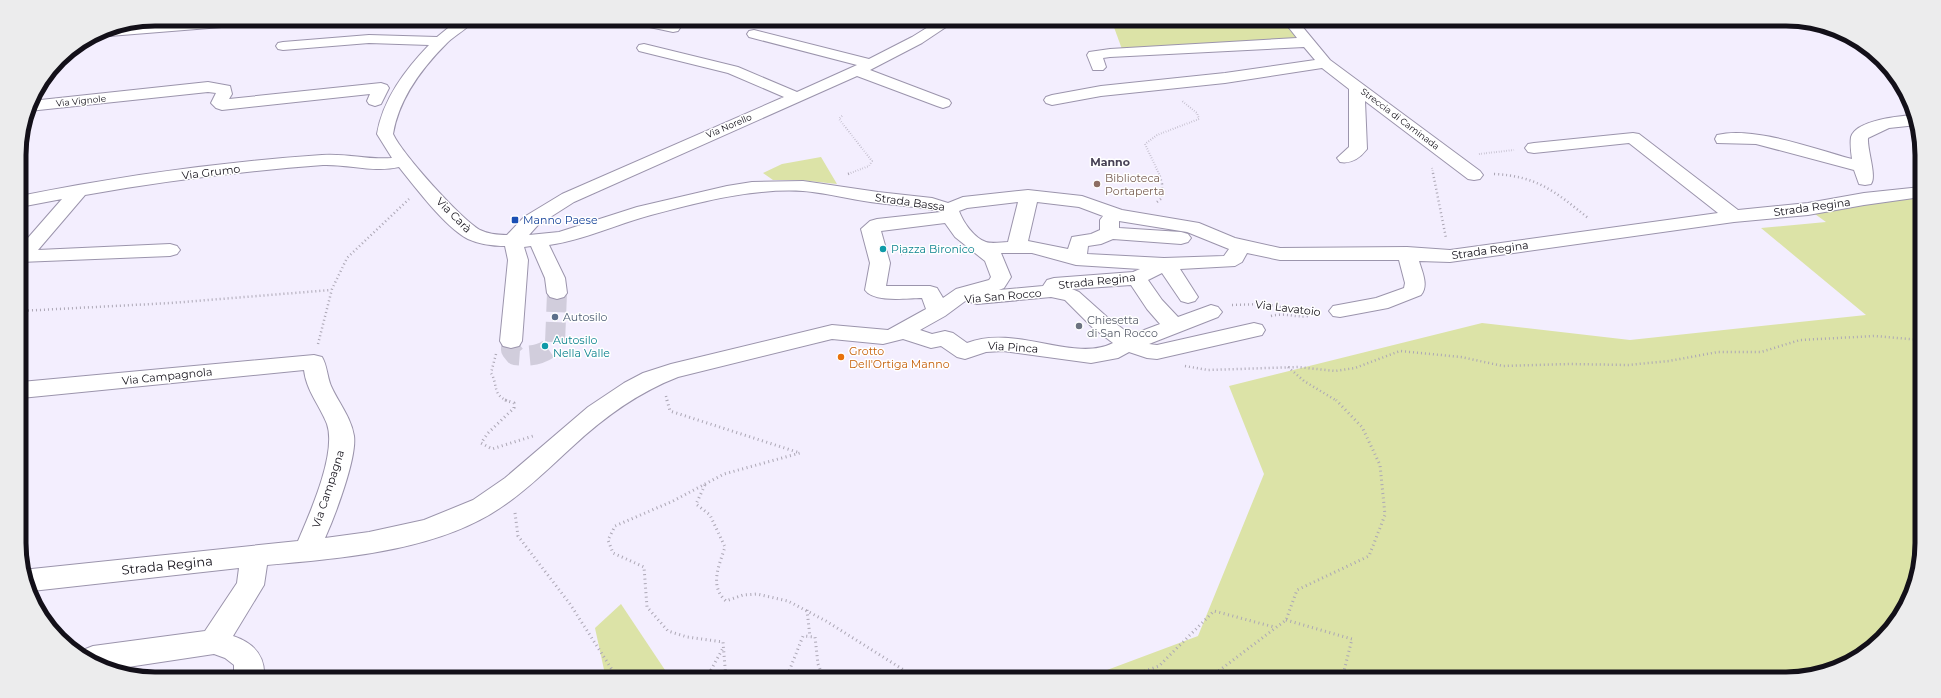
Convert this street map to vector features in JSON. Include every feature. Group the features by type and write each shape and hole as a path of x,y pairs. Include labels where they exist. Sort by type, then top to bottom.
{"street":[{"path":"119,31 185,26"},
{"name":"Via Carà","path":"459,26 440,41 399,91 388,114 385,135 387,142 404,161 460,223 474,234 484,238 513,240 568,236 629,215 692,199"},
{"path":"664,26 673,28"},
{"name":"Via Norello","path":"513,240 531,221 568,198 864,67 917,40 939,26"},
{"name":"Streccia di Caminada","path":"1294,26 1325,63 1474,176"},
{"path":"754,34 864,67 943,103"},
{"path":"284,46 369,39 440,41"},
{"path":"1098,67 1094,55 1307,42"},
{"path":"644,48 733,70 796,97"},
{"path":"1052,100 1101,91 1225,78 1325,63"},
{"path":"1346,158 1358,149 1357,86"},
{"name":"Via Vignole","path":"36,105 216,87 221,87 225,91 220,105 381,88 375,101"},
{"path":"1864,199 1867,193 1864,167 1859,148 1860,136 1872,127 1892,121 1910,120"},
{"path":"1534,148 1633,138 1734,216"},
{"path":"1724,139 1756,139 1864,167"},
{"name":"Via Grumo","path":"26,200 106,184 325,159 352,160 388,165 404,161"},
{"name":"Strada Bassa","path":"692,199 740,189 771,186 803,186 878,198 932,204 950,213 962,203 1028,195 1082,202 1126,216 1192,227 1240,246"},
{"path":"26,252 80,189"},
{"name":"Strada Regina","path":"1051,291 1054,284 1140,271 1164,264 1228,262 1235,258 1240,246 1293,255 1407,253 1450,256 1734,216 1808,209 1864,199 1915,193"},
{"path":"1018,247 1019,231 1027,210 1028,195"},
{"path":"1108,211 1110,233"},
{"path":"946,306 930,292 877,292 875,290 880,263 871,229 873,226 950,213"},
{"name":"Via San Rocco","path":"946,306 963,293 994,285 1000,280 996,262 990,255 979,248 958,228 950,213"},
{"path":"1076,259 1079,241 1094,240 1110,233 1143,234 1211,241 1217,238"},
{"path":"1143,234 1140,271 1154,304 1174,326"},
{"path":"537,239 555,278 557,292"},
{"path":"511,332 518,260 513,240"},
{"path":"979,248 1032,247 1060,253 1076,259 1140,271"},
{"path":"26,257 170,250"},
{"path":"1340,311 1381,303 1414,291 1415,283 1407,253"},
{"path":"1164,264 1170,269 1188,297"},
{"name":"Via San Rocco","path":"946,306 1051,291 1062,292 1072,296 1128,344 1149,352 1157,352 1254,330"},
{"name":"Strada Regina","path":"32,580 307,550 380,541 412,533 460,517 482,507 504,493 605,405 635,385 659,374 832,332 883,337 893,336 903,332 946,306"},
{"path":"1128,344 1210,312"},
{"name":"Via Pinca","path":"903,332 931,341 945,338 965,352 982,345 1002,345 1088,356 1118,352 1128,344"},
{"name":"Via Campagnola","path":"26,390 314,362"},
{"name":"Via Campagna","path":"307,550 325,508 342,447 343,438 340,426 318,383 314,372 314,362"},
{"path":"214,642 250,585 254,556"},
{"path":"97,658 214,642 238,650 245,656 250,672"}],"path":[{"path":"1152,205 1162,198 1163,191 1160,174 1145,144 1151,137 1190,124 1199,119 1197,113 1180,100"},
{"path":"842,116 839,119 872,161 869,166 848,174 849,193"},
{"path":"1428,140 1431,164 1450,256"},
{"path":"1450,157 1534,148"},
{"path":"1474,176 1508,174 1539,182 1562,196 1596,224 1604,234"},
{"path":"314,362 331,290 340,270 348,258 407,201"},
{"path":"879,255 932,252"},
{"path":"26,311 171,303 331,290"},
{"name":"Via Lavatoio","path":"1210,312 1231,305 1250,303 1276,306 1308,313 1340,311"},
{"path":"1278,314 1283,313 1301,317 1308,316 1308,313"},
{"path":"511,332 501,344 491,373 494,378 494,388 502,400 514,403 514,408 488,433 481,443 492,449 536,434"},
{"path":"1208,370 1287,367 1341,371 1400,351 1461,357 1504,366 1569,364 1628,365 1669,361 1718,352 1761,352 1800,340 1875,336 1915,339"},
{"path":"1217,672 1274,627 1286,620 1297,590 1369,556 1385,515 1380,465 1362,427 1334,398 1304,381 1287,367"},
{"path":"659,374 670,411 800,453 724,474 706,484 615,526 608,540 613,553 644,568 647,607 668,631 687,637 723,642 726,672"},
{"path":"706,484 699,495 696,504 710,515 725,547 715,587 719,597 726,601 739,596 760,594 789,602 824,618 907,672"},
{"path":"504,493 515,509 518,536 570,604 614,672"},
{"path":"807,610 810,637"},
{"path":"1142,672 1159,666 1214,611 1274,627"},
{"path":"1286,620 1352,639 1344,672"},
{"path":"789,672 803,636 815,637 818,664 821,672"},
{"path":"711,672 724,648"}],"green space":[{"path":"1114,26 1294,26 1307,42 1123,52"},
{"path":"821,157 837,184 800,180 773,180 763,173 782,164"},
{"path":"1915,193 1915,551 1913,568 1902,600 1893,615 1871,640 1858,650 1843,659 1827,665 1811,670 1794,672 1102,672 1198,636 1264,474 1229,386 1482,323 1630,340 1866,315 1761,228 1826,222 1808,209"},
{"path":"621,604 666,672 604,672 595,628"}],"tunnel":[{"path":"511,341 511,350 515,355 521,356 542,353 555,343 557,293"}],"place":[{"name":"Biblioteca Portaperta","path":"1097,184"},
{"name":"Manno Paese","path":"515,220"},
{"name":"Piazza Bironico","path":"883,249"},
{"name":"Autosilo","path":"555,317"},
{"name":"Chiesetta di San Rocco","path":"1079,326"},
{"name":"Autosilo Nella Valle","path":"545,346"},
{"name":"Grotto Dell'Ortiga Manno","path":"841,357"}],"district":[{"name":"Manno","path":"1110,162"}]}
